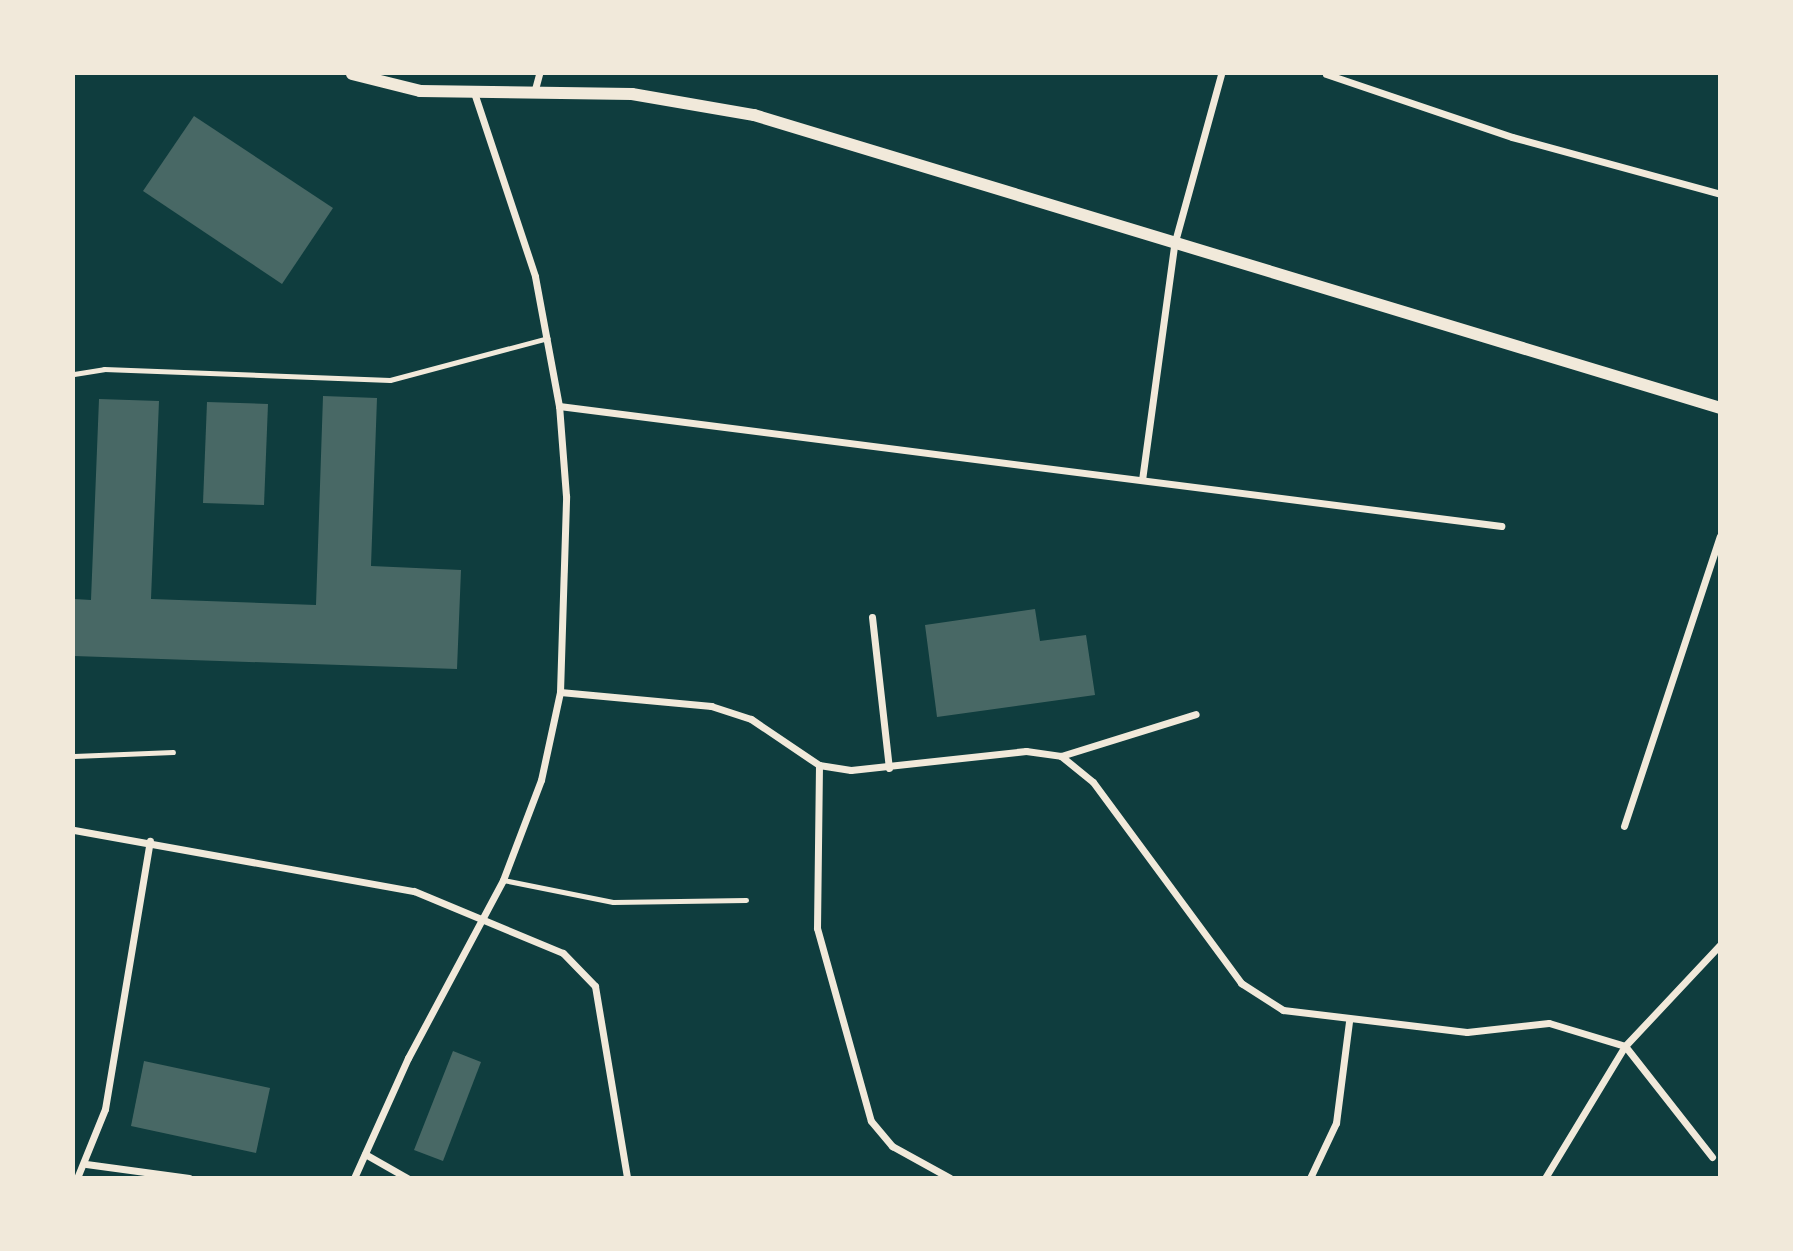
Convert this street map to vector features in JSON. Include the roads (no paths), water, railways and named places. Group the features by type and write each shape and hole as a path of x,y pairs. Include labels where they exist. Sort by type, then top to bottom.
{"street":[{"path":"352,74 395,87 474,96 632,93 754,115 1174,245 1720,408"},
{"path":"534,94 539,74"},
{"path":"1142,480 1174,245 1221,74"},
{"path":"1326,74 1512,137 1720,194"},
{"path":"354,1178 503,880 541,780 559,692 566,496 559,406 548,338 517,213 474,96"},
{"path":"559,406 1502,526"},
{"path":"1624,826 1720,537"},
{"path":"872,617 889,768"},
{"path":"559,692 710,706 751,719 819,765 889,768 1026,751 1061,756 1196,714"},
{"path":"1061,756 1093,782 1241,984 1283,1010 1349,1021 1467,1032 1549,1023 1625,1046 1712,1157"},
{"path":"819,765 817,928 871,1121 892,1146 950,1178"},
{"path":"74,830 359,877 484,918 563,953 595,986 627,1178"},
{"path":"77,1178 86,1164 121,1031 150,841"},
{"path":"1545,1178 1625,1046 1720,945"},
{"path":"1310,1178 1336,1123 1349,1021"},
{"path":"365,1154 407,1178"},
{"path":"86,1164 189,1178"}],"lane":[{"path":"74,374 104,369 390,380 548,338"},
{"path":"74,756 173,752"},
{"path":"503,880 613,902 746,900"}]}
